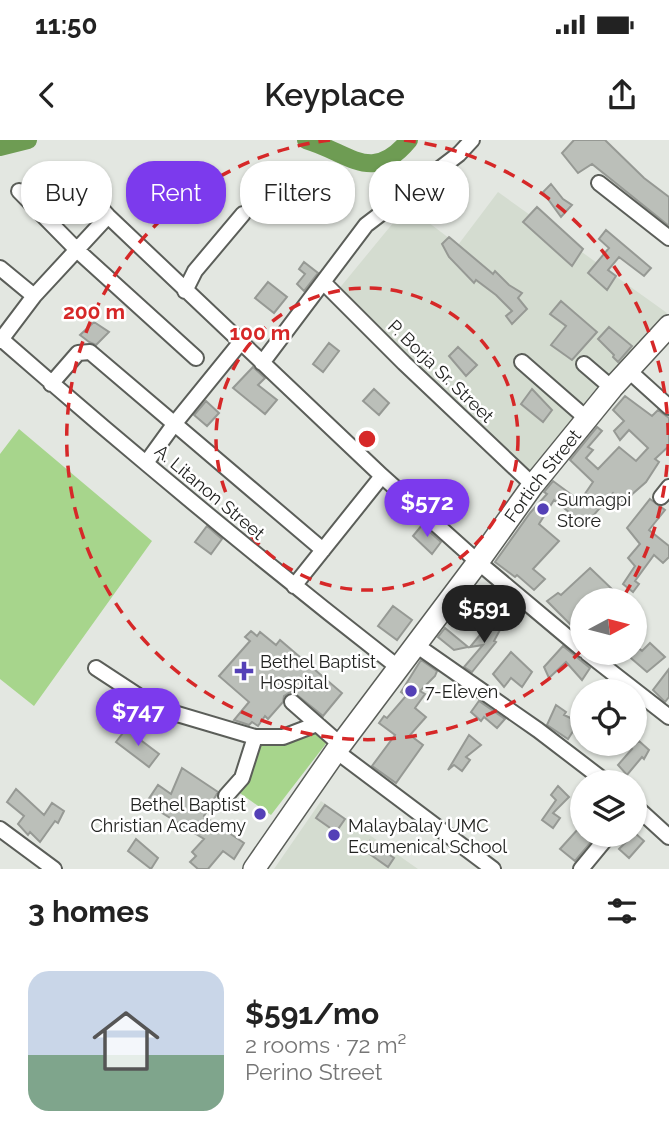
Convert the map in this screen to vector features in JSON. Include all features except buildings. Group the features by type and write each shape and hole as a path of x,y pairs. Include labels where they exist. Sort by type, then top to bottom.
{"highway":[{"name":"Fortich Street","path":"254,869 339,748 533,485 586,418 669,326"}],"street":[{"path":"262,363 366,225 449,162 472,140"},
{"path":"599,183 669,238"},
{"path":"19,191 78,250 196,358"},
{"path":"185,291 195,271 240,218"},
{"path":"112,220 382,476 478,562 570,639"},
{"path":"0,339 34,296 101,224"},
{"path":"0,268 34,296"},
{"name":"P. Borja Sr. Street","path":"324,283 533,485"},
{"name":"A. Litanon Street","path":"0,339 294,586 399,668"},
{"path":"146,463 240,343"},
{"path":"51,384 78,353 87,351 323,550"},
{"path":"522,362 586,418"},
{"path":"584,364 612,388"},
{"path":"628,370 669,407"},
{"path":"294,586 382,476"},
{"path":"416,645 590,770"},
{"path":"603,665 669,717"},
{"path":"96,668 157,708 255,737 283,737 317,724"},
{"path":"292,702 339,748 493,869"},
{"path":"226,796 242,778 255,737"},
{"path":"647,817 669,837"},
{"path":"0,829 54,869"},
{"path":"581,869 599,847"}],"shaded area":[{"path":"498,192 667,313 530,471 338,290 392,224 431,224 458,245"},
{"name":"Malaybalay UMC Ecumenical School","path":"321,801 418,869 274,869"}],"green space":[{"path":"19,429 152,541 34,706 0,679 0,454"},
{"path":"311,731 319,733 328,741 271,815 237,791 256,740"}],"waterway":[{"path":"0,147 28,140"},
{"path":"306,140 348,158 372,163 383,161 396,153 409,140"}],"place":[{"name":"Sumagpi Store","path":"543,509"},
{"name":"Bethel Baptist Hospital","path":"244,671"},
{"name":"7-Eleven","path":"411,691"},
{"name":"Bethel Baptist Christian Academy","path":"260,814"},
{"name":"Malaybalay UMC Ecumenical School","path":"334,835"}]}
